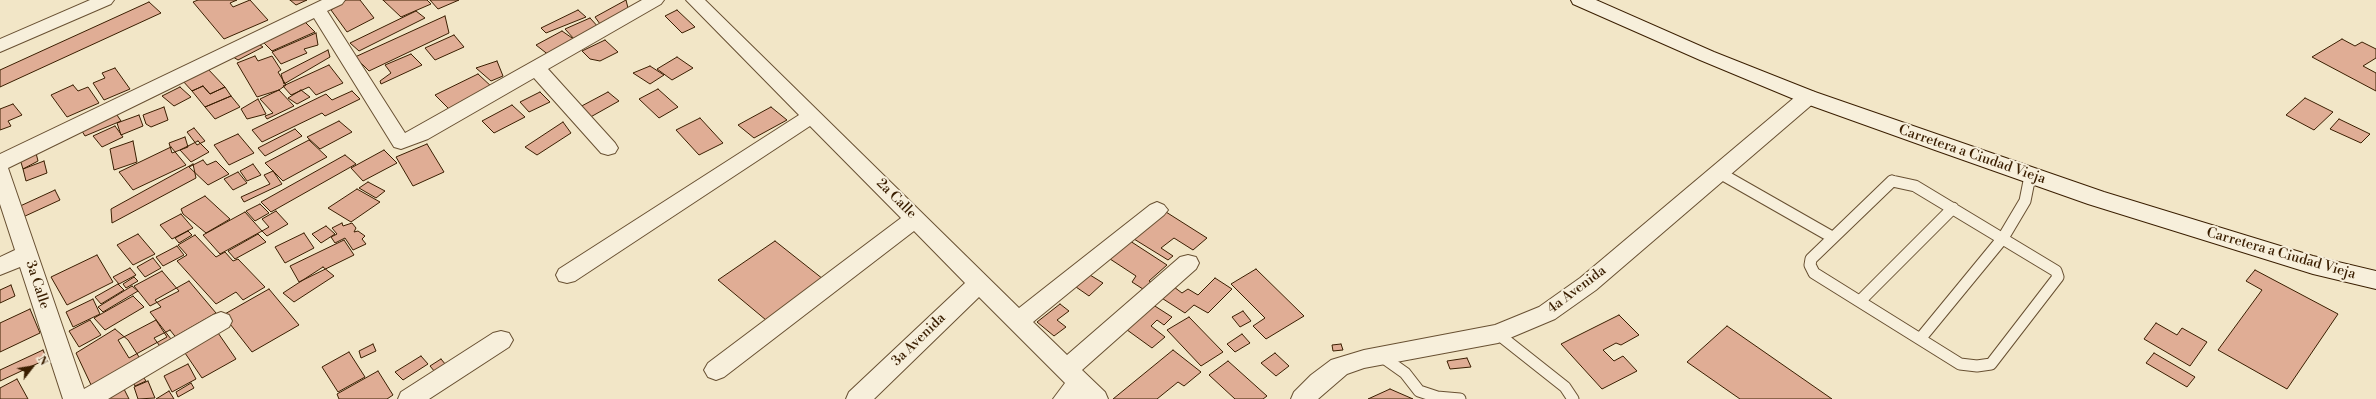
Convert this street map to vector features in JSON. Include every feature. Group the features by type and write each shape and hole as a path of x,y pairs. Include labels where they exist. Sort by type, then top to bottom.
{"main road":[{"name":"Carretera a Ciudad Vieja","path":"1580,0 1707,56 1808,97 2030,176 2313,266 2376,280"}],"street":[{"path":"0,46 105,0"},
{"path":"0,163 336,0"},
{"path":"316,9 401,142 421,134 535,67 655,0"},
{"name":"2a Calle","path":"695,0 980,282 1018,321 1077,388"},
{"path":"535,67 608,148"},
{"name":"4a Avenida","path":"1308,398 1319,382 1339,367 1381,356 1498,334 1547,313 1588,284 1808,97"},
{"path":"567,275 812,116"},
{"name":"3a Calle","path":"0,172 75,399"},
{"path":"1018,321 1157,210"},
{"path":"716,370 916,218"},
{"path":"0,268 27,254"},
{"path":"1077,388 1188,263"},
{"name":"3a Avenida","path":"858,399 980,282"},
{"path":"88,399 221,321"},
{"path":"410,399 501,340"}],"lane":[{"path":"1718,172 1832,237"},
{"path":"1920,339 2003,238 2025,201 2030,176"},
{"path":"1892,181 1915,186 1952,208 2042,260 2056,271 2058,277 1991,364 1977,366 1960,364 1814,273 1810,265 1811,259 1832,237 1892,181"},
{"path":"1860,302 1952,208"},
{"path":"1498,334 1565,387 1573,399"},
{"path":"1381,356 1405,373 1419,391 1438,397 1460,399"}],"building":[{"path":"198,0 237,0 230,3 233,7 250,0 268,20 224,39 193,2"},
{"path":"290,0 307,0 296,5"},
{"path":"346,0 360,0 374,18 347,32 331,10"},
{"path":"383,0 427,0 431,4 401,17"},
{"path":"430,0 459,0 438,9"},
{"path":"626,0 628,8 600,24 595,17"},
{"path":"149,2 161,13 0,87 0,70"},
{"path":"578,10 586,17 546,33 541,28"},
{"path":"677,10 695,27 682,33 665,16"},
{"path":"416,11 425,18 359,51 350,43"},
{"path":"445,16 449,33 369,71 355,57"},
{"path":"590,18 600,29 575,40 565,29"},
{"path":"303,20 315,32 272,51 260,39"},
{"path":"562,31 575,40 550,56 536,45"},
{"path":"316,33 318,45 304,49 307,53 281,64 272,52"},
{"path":"454,35 464,47 435,60 425,48"},
{"path":"2342,39 2355,46 2362,42 2376,49 2376,58 2363,66 2376,73 2376,91 2312,57"},
{"path":"605,40 618,52 600,61 590,59 582,51"},
{"path":"256,42 263,47 238,60 230,55"},
{"path":"328,50 330,57 284,84 281,74"},
{"path":"411,54 422,65 381,84 380,81 391,73 385,65"},
{"path":"255,56 258,61 272,56 281,70 278,72 286,85 279,90 257,97 237,63"},
{"path":"677,57 693,68 672,80 657,69"},
{"path":"497,61 503,76 491,81 476,68"},
{"path":"329,65 343,83 316,95 309,87 291,95 283,86"},
{"path":"650,66 664,75 650,84 633,73"},
{"path":"115,68 130,89 104,100 93,83 105,78 102,73"},
{"path":"207,68 225,87 210,94 203,86 192,91 182,80"},
{"path":"478,74 493,88 450,110 435,95"},
{"path":"73,85 78,91 88,87 99,103 67,117 51,95"},
{"path":"203,86 210,94 225,87 231,96 205,107 192,91"},
{"path":"180,87 191,97 174,106 162,96"},
{"path":"658,89 678,107 659,118 639,99"},
{"path":"279,90 294,106 267,119 265,116 273,113 260,99"},
{"path":"301,90 310,97 297,104 288,98"},
{"path":"352,91 360,99 325,116 322,113 262,142 252,130 326,94 332,100"},
{"path":"540,92 550,102 529,112 520,102"},
{"path":"608,92 619,101 587,119 576,109"},
{"path":"231,96 240,107 215,119 205,107"},
{"path":"2305,98 2333,112 2314,130 2286,115"},
{"path":"258,99 266,114 247,119 241,109"},
{"path":"13,104 22,115 8,121 11,126 0,130 0,109"},
{"path":"512,105 525,117 494,133 482,121"},
{"path":"164,107 168,120 151,127 146,124 143,115"},
{"path":"771,107 787,120 754,138 738,125"},
{"path":"115,112 121,121 85,136 80,128"},
{"path":"139,115 143,126 121,135 117,123"},
{"path":"700,118 723,143 699,155 676,130"},
{"path":"2339,119 2370,134 2361,143 2330,129"},
{"path":"339,121 352,132 320,149 307,137"},
{"path":"563,122 571,133 537,155 525,147"},
{"path":"115,126 123,137 102,147 93,136"},
{"path":"194,128 205,141 197,145 187,132"},
{"path":"295,129 302,136 265,156 258,148"},
{"path":"238,134 254,153 229,165 214,145"},
{"path":"185,137 188,147 172,153 169,143"},
{"path":"309,140 327,157 283,181 265,163"},
{"path":"133,141 137,162 114,170 110,149"},
{"path":"198,141 209,152 191,162 180,150"},
{"path":"427,144 444,172 413,186 396,157"},
{"path":"171,147 186,165 133,190 119,172"},
{"path":"384,150 397,163 363,181 351,168"},
{"path":"36,153 38,161 23,169 20,159"},
{"path":"345,155 356,164 271,212 261,202"},
{"path":"203,160 207,165 216,161 229,174 208,185 189,167"},
{"path":"44,161 47,173 26,181 23,169"},
{"path":"193,164 196,178 112,223 111,209"},
{"path":"253,164 261,175 247,181 240,171"},
{"path":"273,171 282,184 244,202 241,197 270,184 264,175"},
{"path":"238,172 247,183 233,190 224,179"},
{"path":"368,182 385,191 376,198 359,188"},
{"path":"357,189 380,202 351,222 328,208"},
{"path":"55,190 60,200 23,217 18,207"},
{"path":"205,196 230,219 206,233 183,214 181,209"},
{"path":"260,204 269,213 255,221 246,211"},
{"path":"276,211 288,224 267,236 262,231 269,227 262,219"},
{"path":"245,212 262,231 220,254 203,235"},
{"path":"1166,212 1207,238 1193,250 1174,238 1161,248 1173,256 1168,260 1134,239"},
{"path":"181,214 193,228 172,239 160,225"},
{"path":"342,223 343,226 352,223 356,228 354,232 358,231 365,236 362,239 366,244 353,250 345,238 335,243 331,237 337,234 332,228"},
{"path":"326,226 335,234 321,243 312,234"},
{"path":"188,231 192,235 179,243 175,238"},
{"path":"304,233 314,248 285,263 275,247"},
{"path":"138,234 155,254 133,265 117,245"},
{"path":"258,234 266,242 235,259 228,251"},
{"path":"195,235 216,257 225,252 233,261 238,259 265,287 243,300 236,292 216,304 177,261 187,255 178,245"},
{"path":"1127,239 1167,265 1149,281 1154,284 1146,291 1132,282 1136,276 1107,257"},
{"path":"344,240 354,255 299,282 290,266"},
{"path":"775,241 823,279 766,320 718,280"},
{"path":"177,246 184,255 163,266 156,257"},
{"path":"97,255 113,282 67,305 51,277"},
{"path":"153,258 161,268 145,277 137,267"},
{"path":"323,267 334,276 294,302 283,293"},
{"path":"130,268 136,275 119,284 113,277"},
{"path":"1256,269 1304,316 1266,339 1253,326 1265,318 1231,284"},
{"path":"2255,270 2338,314 2287,389 2218,350 2262,290 2246,281"},
{"path":"162,271 179,291 150,306 134,286"},
{"path":"1090,275 1103,283 1089,296 1076,287"},
{"path":"134,277 138,281 126,288 123,284"},
{"path":"1215,278 1232,289 1208,313 1194,305 1185,313 1157,295 1170,284 1182,293 1188,289 1198,295"},
{"path":"189,281 216,313 171,339 150,312 161,307 155,300"},
{"path":"118,284 124,290 101,304 95,297"},
{"path":"11,285 15,296 0,303 0,290"},
{"path":"132,286 138,291 103,312 98,307"},
{"path":"269,289 299,325 252,352 223,315"},
{"path":"133,296 144,307 105,330 94,318"},
{"path":"93,299 100,314 73,327 66,312"},
{"path":"1147,301 1172,317 1164,325 1157,320 1151,326 1165,337 1152,348 1123,327"},
{"path":"1060,304 1069,311 1057,320 1066,327 1054,336 1037,322"},
{"path":"30,309 40,333 0,352 0,323"},
{"path":"1243,311 1251,321 1240,327 1232,317"},
{"path":"1619,315 1639,335 1621,345 1616,343 1603,350 1614,361 1623,356 1637,371 1602,389 1561,344"},
{"path":"1189,317 1223,352 1201,366 1167,330"},
{"path":"90,320 101,335 79,347 69,331"},
{"path":"156,320 167,337 129,358 118,340"},
{"path":"2156,323 2177,335 2182,328 2207,342 2190,366 2144,339"},
{"path":"1727,326 1832,399 1740,399 1687,362"},
{"path":"115,329 128,340 141,360 93,389 76,353"},
{"path":"170,330 178,340 162,349 154,338"},
{"path":"216,330 236,359 202,378 185,353 188,352 185,347"},
{"path":"1242,334 1250,343 1235,352 1227,344"},
{"path":"373,344 376,351 361,358 359,351"},
{"path":"1341,344 1343,350 1333,351 1332,345"},
{"path":"43,350 47,359 0,381 0,370"},
{"path":"1173,350 1201,372 1184,386 1178,382 1157,399 1113,399"},
{"path":"349,352 365,377 338,392 322,367"},
{"path":"1275,353 1289,366 1276,376 1261,363"},
{"path":"2154,353 2195,377 2187,387 2146,363"},
{"path":"421,356 428,364 403,380 395,372"},
{"path":"1467,358 1471,367 1450,369 1447,361"},
{"path":"441,359 446,365 435,372 430,366"},
{"path":"1228,361 1267,396 1263,399 1235,399 1209,375"},
{"path":"188,364 196,379 172,392 164,376"},
{"path":"378,371 393,395 387,399 339,399 337,394"},
{"path":"142,375 146,381 135,386 132,380"},
{"path":"17,379 28,399 0,399 0,388"},
{"path":"148,381 155,398 138,399 134,387"},
{"path":"191,383 194,388 178,397 176,392"},
{"path":"123,387 129,399 100,399"},
{"path":"1390,389 1413,399 1368,399"},
{"path":"169,391 174,399 156,399"}]}
